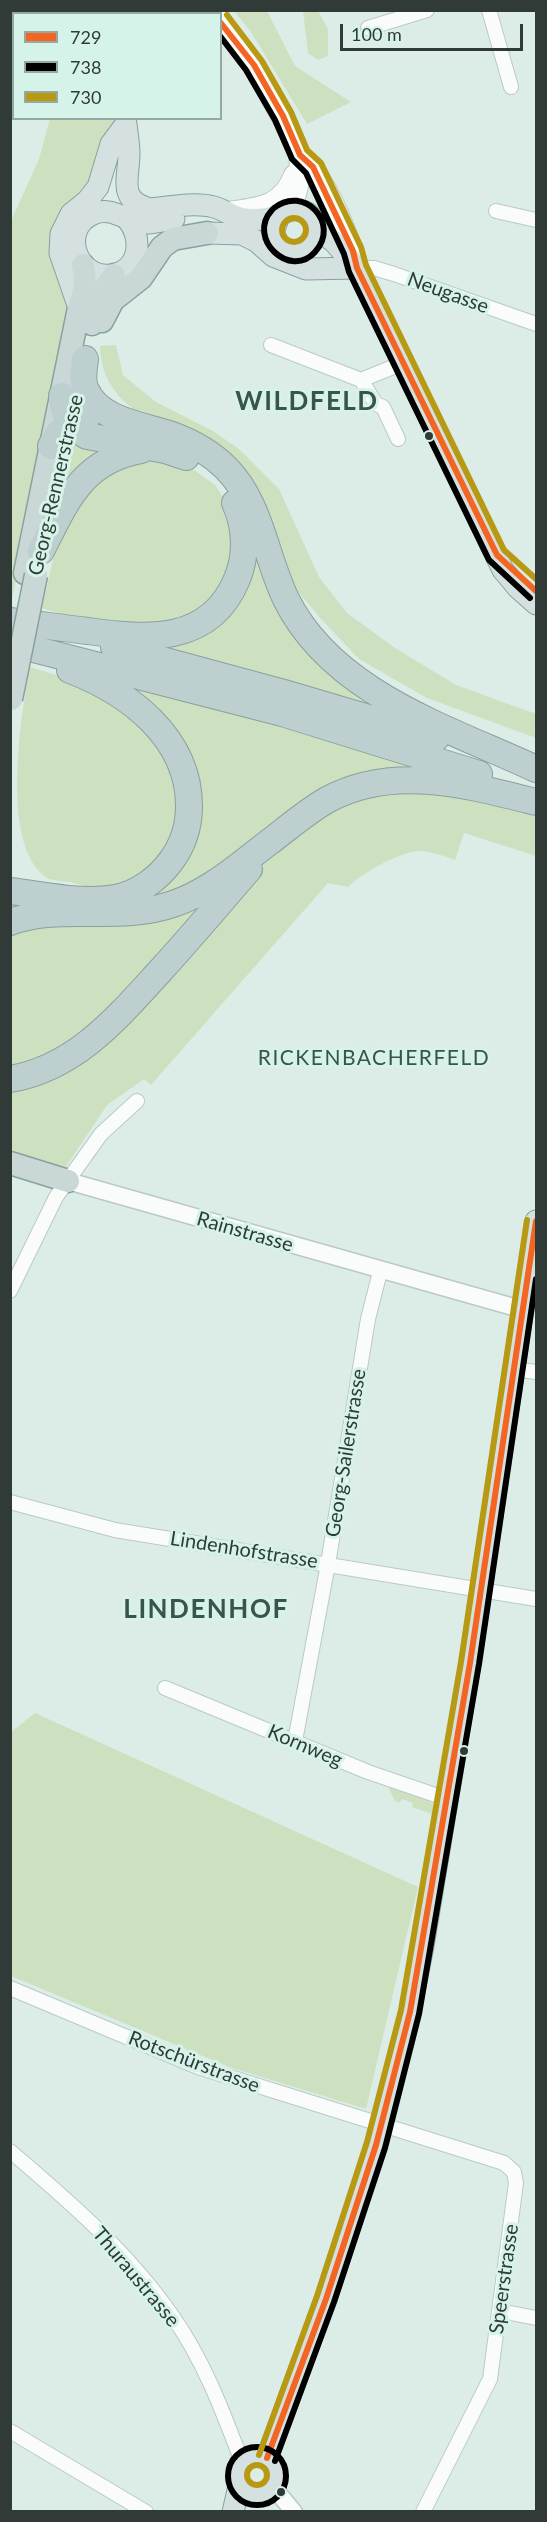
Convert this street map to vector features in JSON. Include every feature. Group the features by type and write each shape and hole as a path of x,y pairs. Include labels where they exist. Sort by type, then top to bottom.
{"highway":[{"path":"90,331 102,321 113,300 141,278 162,247 173,239 207,233"},
{"name":"Georg-Rennerstrasse","path":"11,700 34,566 51,446 78,303 86,284 83,265"},
{"name":"Georg-Rennerstrasse","path":"10,641 34,566 99,297 114,274"},
{"path":"85,359 84,388 95,405 104,411 172,435 198,448 219,462 235,478 253,511 276,577 290,606 315,642 338,665 392,702 537,770"},
{"path":"10,621 114,635 156,637 191,628 208,618 221,605 236,581 243,556 243,532 237,507 224,485 202,465 172,452 95,440 79,432 70,422 64,412 62,396"},
{"path":"51,446 62,428 70,422 88,419 139,425"},
{"path":"34,566 75,488 93,470 125,453 153,448"},
{"path":"10,621 285,693 537,770"},
{"path":"10,641 282,713 537,792"},
{"path":"10,653 71,671 96,681 121,696 157,726 175,751 188,790 188,818 184,837 174,858 157,878 145,886 116,898 82,900 10,891"},
{"path":"10,922 42,915 127,914 165,907 207,888 303,815 329,799 353,789 404,780 444,782 537,802"},
{"path":"10,1079 45,1070 77,1052 98,1035 127,1008 283,831"},
{"path":"10,874 83,891 98,898"},
{"path":"10,1163 68,1182"}],"main road":[{"path":"222,24 254,65 304,159 312,167 328,195 353,251 350,261"},
{"path":"93,214 108,186 127,121"},
{"path":"127,121 128,193 134,202 150,209 213,207 242,219 298,216 334,242 350,261 403,363 503,570 537,604"},
{"path":"78,303 60,253 61,234 71,214 87,201 98,187 111,144 127,121"},
{"path":"121,145 117,186 122,215 135,229 138,244 133,261 128,267 114,274 96,273 83,265 75,250 75,233 79,225 93,214 101,211 122,215 142,223 213,217 255,209 281,197 288,189 304,159"},
{"path":"304,159 298,216 314,238 308,247"},
{"path":"274,237 273,226 298,216"},
{"path":"138,244 170,230 205,225 250,227 274,237 285,249 292,252 308,247 350,261"},
{"path":"207,233 242,234 256,241 273,256 306,268 350,261"},
{"path":"497,555 537,591"},
{"path":"267,2458 334,2277 382,2125 417,1979 537,1221"},
{"path":"232,2511 239,2486 237,2473 242,2462 256,2456 267,2458 276,2468 278,2475 266,2493 244,2511"},
{"path":"239,2486 248,2495 266,2493"}],"street":[{"path":"214,12 219,10"},
{"path":"368,28 427,10"},
{"path":"489,10 511,87"},
{"path":"496,211 537,220"},
{"name":"Neugasse","path":"350,261 537,324"},
{"path":"271,345 361,380 376,404 383,407 398,439"},
{"path":"361,380 403,363"},
{"path":"10,1292 56,1197 101,1134 137,1101"},
{"name":"Rainstrasse","path":"68,1182 380,1272 524,1310"},
{"name":"Georg-Sailerstrasse","path":"295,1741 328,1564 368,1319 380,1272"},
{"path":"514,1368 537,1372"},
{"name":"Lindenhofstrasse","path":"10,1502 115,1530 537,1599"},
{"name":"Kornweg","path":"165,1688 368,1772 447,1799"},
{"name":"Rotschürstrasse","path":"10,1988 198,2067 382,2125"},
{"name":"Speerstrasse","path":"382,2125 504,2163 514,2172 516,2183 490,2379 423,2511"},
{"name":"Thuraustrasse","path":"10,2151 62,2195 103,2235 174,2318 217,2399 242,2462"},
{"path":"500,2311 537,2318"},
{"path":"10,2431 146,2511"},
{"path":"266,2493 294,2511"}],"green space":[{"path":"234,11 267,11 295,66 351,102 307,124 251,32"},
{"path":"303,11 318,11 328,29 328,56 318,60 308,53"},
{"path":"50,120 115,120 67,284 68,321 12,599 11,221 39,159"},
{"path":"116,345 123,375 156,402 213,431 239,449 279,489 319,577 347,613 395,648 456,685 536,714 536,738 427,698 359,659 286,577 198,434 142,411 137,412 115,392 103,367 100,346"},
{"path":"82,423 107,425 177,447 204,459 221,471 231,482 246,507 278,597 300,631 328,662 377,699 375,706 158,645 208,624 231,603 241,585 247,565 249,545 247,524 241,504 231,485 201,458 176,448 94,435 80,426"},
{"path":"75,437 113,447 58,497"},
{"path":"143,456 184,463 215,485 228,504 237,551 210,607 164,629 67,616 42,608 56,546 90,481"},
{"path":"30,667 73,680 131,712 174,764 182,825 141,880 97,889 47,878 32,862 23,839 18,811 17,780 22,718"},
{"path":"130,685 437,774 379,777 172,898 11,917 11,895 130,901 195,804 123,691"},
{"path":"409,787 536,813 536,856 464,833 455,860 431,852 415,851 383,863 348,887 328,883 151,1085 144,1079 107,1105 63,1171 11,1155 10,1087 153,993 285,841 335,805"},
{"path":"222,885 109,1022 11,1075 10,930"},
{"path":"35,1713 418,1887 366,2109 229,2067 11,1976 11,1732"},
{"path":"392,1784 430,1797 429,1802 433,1804 432,1814 412,1807 413,1803 402,1799 400,1803 395,1801 389,1789"}],"transit line":[{"name":"730","path":"227,15 262,61 291,112 307,150 321,163 361,247 366,265 504,550 536,579"},
{"name":"729","path":"222,25 254,65 283,116 300,155 313,167 353,251 357,268 497,555 536,591"},
{"name":"738","path":"222,39 246,70 275,120 292,159 306,173 344,254 349,272 489,560 530,598"},
{"name":"738","path":"272,210 265,221 264,232 274,252 294,261 305,259 315,252 322,241 324,230 316,210 297,201 285,202 274,208"},
{"name":"730","path":"294,218 303,221 306,230 303,239 294,242 285,239 282,230 285,221 294,218"},
{"name":"730","path":"259,2455 317,2296 367,2142 401,2010 461,1662 527,1220"},
{"name":"729","path":"267,2458 326,2299 376,2145 410,2012 470,1663 536,1221"},
{"name":"738","path":"275,2461 334,2302 385,2148 419,2014 479,1664 536,1279"},
{"name":"738","path":"251,2447 263,2447 278,2455 286,2470 286,2476 286,2482 278,2497 263,2505 251,2505 236,2497 228,2482 228,2470 236,2455 251,2447"},
{"name":"730","path":"253,2465 261,2465 267,2471 267,2475 267,2479 261,2485 253,2485 247,2479 247,2471 253,2465"}],"district":[{"name":"WILDFELD","path":"307,402"},
{"name":"RICKENBACHERFELD","path":"374,1058"},
{"name":"LINDENHOF","path":"206,1610"}]}
